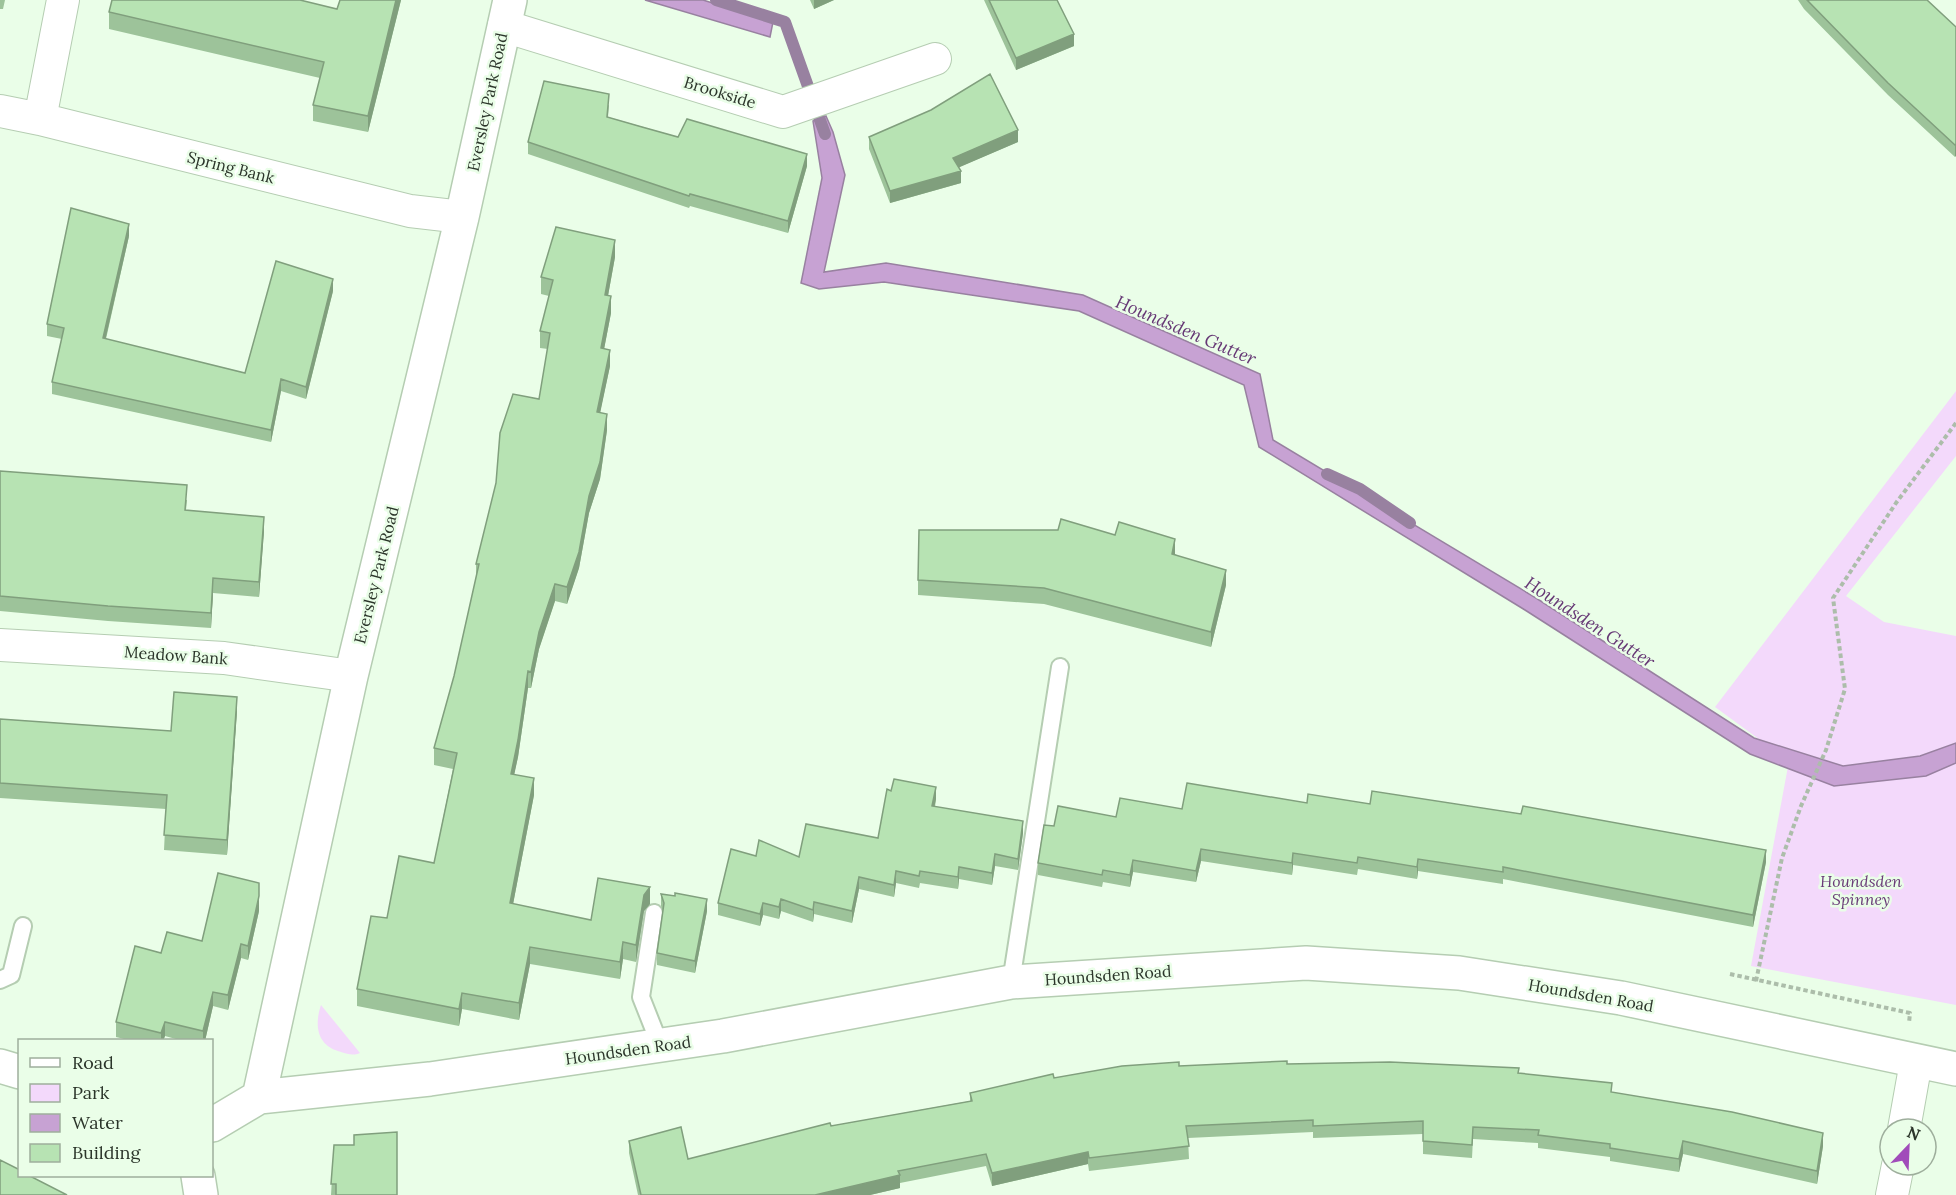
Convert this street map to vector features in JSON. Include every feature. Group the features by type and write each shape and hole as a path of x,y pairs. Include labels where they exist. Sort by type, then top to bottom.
{"street":[{"path":"40,119 63,0"},
{"name":"Brookside","path":"507,13 783,112 935,59"},
{"name":"Eversley Park Road","path":"259,1097 351,676 462,217 507,13"},
{"name":"Spring Bank","path":"0,111 410,211 462,217"},
{"name":"Meadow Bank","path":"0,645 224,658 351,676"},
{"name":"Houndsden Road","path":"259,1097 430,1079 723,1036 1011,982 1306,963 1459,973 1622,998 1956,1069"},
{"path":"1906,1117 1916,1062"},
{"path":"0,1066 18,1071"},
{"path":"213,1124 259,1097"},
{"path":"198,1177 201,1195"},
{"path":"1892,1195 1896,1177"}],"lane":[{"path":"1011,982 1060,667"},
{"path":"654,913 640,997 660,1045"},
{"path":"0,980 11,975 23,926"}],"path":[{"path":"1756,981 1782,858 1811,782 1826,750 1845,689 1833,598 1896,503 1956,423"},
{"path":"1730,974 1910,1013 1908,1030"}],"green space":[{"name":"Houndsden Spinney","path":"1956,391 1956,456 1846,596 1884,622 1956,636 1956,1005 1751,966 1789,761 1715,707"},
{"path":"321,1005 360,1053 353,1055 341,1052 322,1040 318,1028"}],"water":[{"path":"645,0 703,0 773,22 770,37"},
{"path":"826,116 845,175 824,272 886,263 1083,295 1260,374 1273,440 1536,598 1754,738 1843,766 1920,756 1956,743 1956,763 1926,776 1834,786 1750,754 1525,610 1259,447 1244,385 1079,311 884,282 819,289 801,283 822,178 813,121"}],"building":[{"path":"112,0 300,0 337,9 340,0 396,0 368,116 313,105 324,62 109,12"},
{"path":"989,0 1057,0 1074,34 1016,58"},
{"path":"1807,0 1927,0 1956,27 1956,144 1888,83"},
{"path":"990,74 1018,130 953,158 961,171 890,191 869,137 931,110"},
{"path":"544,81 609,94 607,117 678,137 687,119 807,154 788,221 690,194 689,196 528,142"},
{"path":"71,208 129,224 103,338 245,373 276,261 333,279 306,387 281,379 271,430 52,382 64,328 47,324"},
{"path":"556,227 615,240 605,295 611,296 601,348 610,350 597,412 607,414 600,462 589,496 579,552 567,587 555,584 539,632 531,672 528,671 511,774 534,778 510,903 591,920 598,878 650,887 644,895 636,945 623,942 620,962 530,947 519,1003 462,993 459,1009 357,989 371,916 387,918 399,856 434,863 457,753 434,748 454,676 479,564 476,564 496,483 500,433 513,394 539,399 550,333 540,331 553,280 541,277"},
{"path":"0,471 187,485 185,510 264,517 259,582 213,578 211,613 0,596"},
{"path":"1061,519 1115,535 1119,522 1175,539 1172,554 1226,570 1211,632 1044,588 918,580 919,530 1058,530"},
{"path":"174,692 237,697 227,840 164,835 167,795 0,783 0,719 171,731"},
{"path":"894,779 936,787 932,806 1023,821 1018,859 995,854 992,873 959,867 958,877 920,871 919,876 896,871 894,885 859,877 852,911 814,902 813,910 781,899 779,907 763,903 760,914 718,903 731,849 756,856 759,840 799,857 806,824 878,838 887,789 891,791"},
{"path":"1187,783 1307,803 1308,794 1370,804 1372,791 1521,814 1523,806 1766,850 1753,915 1503,867 1503,872 1418,859 1417,867 1358,857 1357,863 1293,853 1292,863 1201,849 1196,871 1133,860 1130,875 1103,870 1102,875 1038,863 1044,825 1054,826 1058,806 1116,817 1120,798 1182,809"},
{"path":"218,873 259,883 259,896 248,946 241,944 228,995 213,992 203,1031 165,1022 161,1033 116,1022 135,946 161,953 167,932 202,941"},
{"path":"675,893 707,899 695,961 657,953 664,903 661,894 675,896"},
{"path":"1287,1061 1287,1064 1390,1062 1519,1068 1518,1073 1612,1083 1611,1092 1732,1112 1823,1133 1817,1171 1683,1141 1679,1159 1610,1148 1610,1144 1538,1135 1539,1130 1473,1127 1472,1145 1423,1141 1423,1121 1313,1126 1313,1120 1186,1126 1189,1146 1089,1158 1088,1152 992,1173 986,1154 898,1171 900,1175 815,1195 641,1195 629,1141 681,1127 688,1159 830,1123 831,1126 972,1101 970,1093 1053,1074 1054,1078 1122,1066 1179,1062 1179,1066"},
{"path":"397,1132 397,1195 336,1195 336,1184 331,1184 334,1145 354,1145 354,1135"},
{"path":"0,1160 18,1169 18,1177 32,1177 67,1195 0,1195"}],"waterway":[{"name":"Houndsden Gutter","path":"716,0 785,22 825,134"},
{"name":"Houndsden Gutter","path":"1327,474 1360,489 1410,523"}]}
